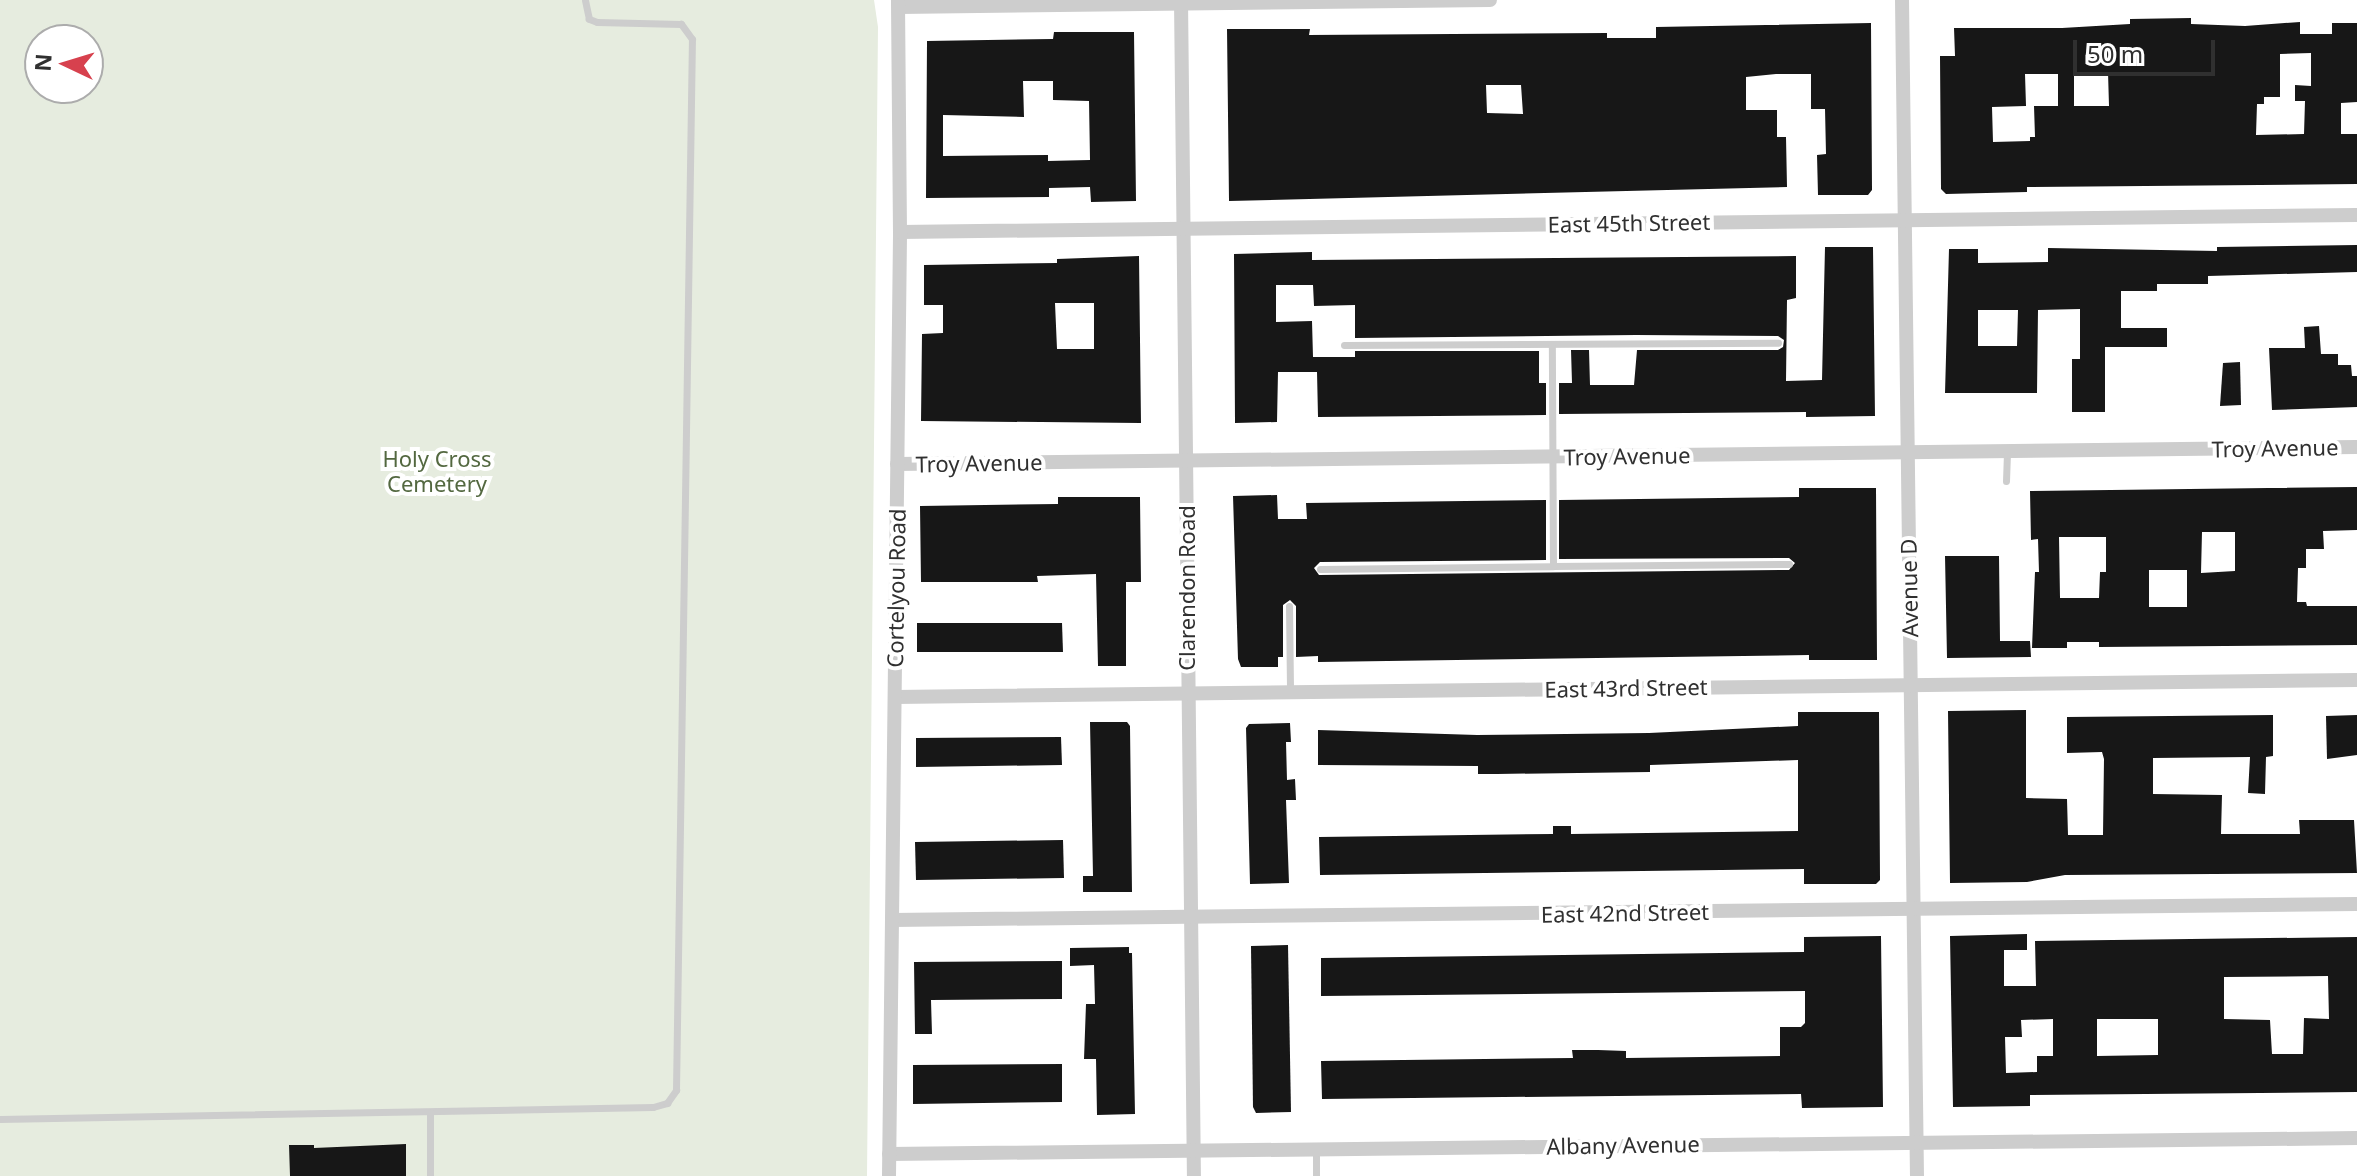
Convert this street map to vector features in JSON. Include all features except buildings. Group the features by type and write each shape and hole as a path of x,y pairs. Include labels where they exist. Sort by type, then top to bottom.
{"street":[{"path":"898,3 1490,0"},
{"name":"Avenue D","path":"1902,0 1917,1176"},
{"name":"Clarendon Road","path":"1181,2 1194,1176"},
{"name":"Cortelyou Road","path":"889,1176 900,232 898,3"},
{"name":"East 45th Street","path":"900,232 2357,215"},
{"name":"Troy Avenue","path":"897,464 2357,447"},
{"name":"East 43rd Street","path":"895,697 2357,680"},
{"name":"East 42nd Street","path":"892,920 2357,904"},
{"name":"Albany Avenue","path":"889,1154 2357,1138"}],"lane":[{"path":"0,1119 653,1107 667,1103 676,1090 692,39 681,24 597,22 589,19 585,0"},
{"path":"1344,345 1778,343"},
{"path":"1552,344 1553,566"},
{"path":"2006,481 2007,451"},
{"path":"1320,569 1789,564"},
{"path":"1289,606 1290,691"},
{"path":"430,1112 430,1176"},
{"path":"1316,1149 1316,1176"}],"green space":[{"name":"Holy Cross Cemetery","path":"0,0 874,0 878,27 867,1176 0,1176"}]}
